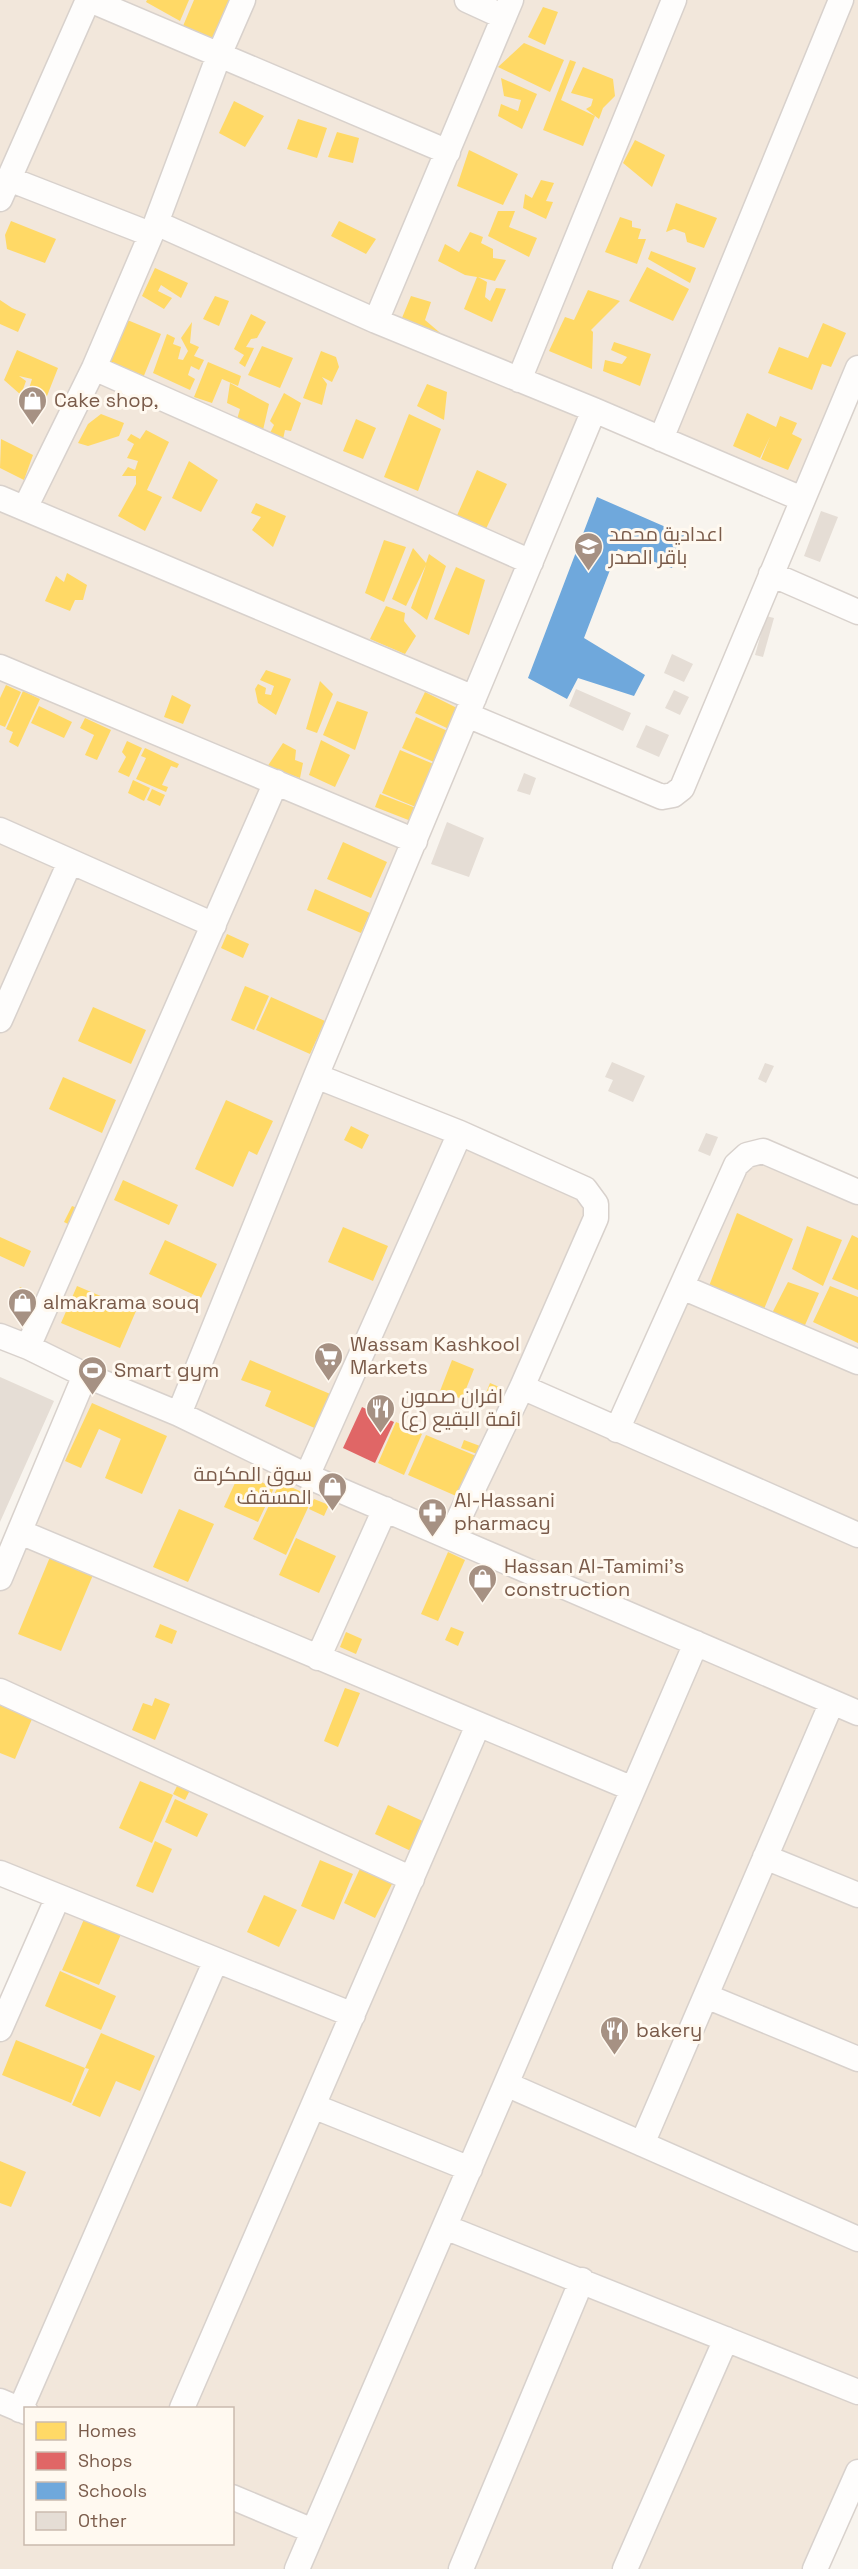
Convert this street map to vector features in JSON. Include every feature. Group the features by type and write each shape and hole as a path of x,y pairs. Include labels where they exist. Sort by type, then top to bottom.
{"street":[{"path":"448,152 89,0 4,189 153,228 594,410 802,499"},
{"path":"24,508 94,368 153,228 219,55 243,0"},
{"path":"376,321 508,8 467,0"},
{"path":"519,380 674,0"},
{"path":"661,439 841,0"},
{"path":"94,368 531,562"},
{"path":"0,498 471,706 662,797 673,795 682,788 858,368"},
{"path":"179,1414 316,1076 594,410"},
{"path":"771,574 858,612"},
{"path":"0,667 415,841"},
{"path":"28,1347 276,782"},
{"path":"0,830 214,925"},
{"path":"0,1020 7,987 70,862"},
{"path":"316,1076 460,1133 585,1189 596,1204 596,1218 522,1387 450,1537"},
{"path":"308,1476 460,1133"},
{"path":"617,1430 736,1165 747,1155 763,1151 858,1192"},
{"path":"682,1287 858,1362"},
{"path":"0,1336 28,1347 85,1376 179,1414 308,1476 858,1713"},
{"path":"0,1578 85,1376"},
{"path":"522,1387 858,1535"},
{"path":"318,1658 385,1509"},
{"path":"20,1532 633,1789"},
{"path":"297,2569 696,1643"},
{"path":"0,1691 412,1879"},
{"path":"642,2144 832,1702"},
{"path":"183,2407 478,1725"},
{"path":"765,1857 858,1895"},
{"path":"0,1873 353,2016"},
{"path":"0,2029 58,1897"},
{"path":"15,2408 216,1960"},
{"path":"706,1996 858,2059"},
{"path":"506,2084 858,2239"},
{"path":"314,2106 470,2169"},
{"path":"445,2227 858,2392"},
{"path":"461,2569 582,2280"},
{"path":"625,2569 726,2339"},
{"path":"815,2569 858,2472"},
{"path":"234,2498 314,2530"}],"shaded area":[{"path":"0,0 858,0 858,368 802,499 595,410 317,1076 596,1204 522,1386 616,1430 747,1155 858,1197 858,2464 813,2569 0,2569 0,2029 58,1897 0,1873 0,1575 85,1376 0,1341"}],"building: Homes":[{"path":"147,0 189,0 180,21 146,2"},
{"path":"194,0 231,0 215,41 183,26"},
{"path":"543,7 558,12 545,45 528,37"},
{"path":"524,43 564,60 550,92 498,67"},
{"path":"570,60 576,62 561,100 595,116 583,146 543,130"},
{"path":"583,67 613,79 615,96 603,108 599,119 586,109 591,106 593,99 571,93"},
{"path":"501,78 537,94 522,129 498,116 501,104 518,111 521,100 504,96"},
{"path":"234,101 264,116 245,147 219,133"},
{"path":"298,119 327,128 317,158 287,149"},
{"path":"337,132 359,138 353,163 328,157"},
{"path":"635,140 665,155 652,187 623,163"},
{"path":"469,150 518,174 503,205 457,186"},
{"path":"541,180 554,183 546,201 553,202 546,219 523,208 525,194 532,198"},
{"path":"676,203 717,218 704,248 687,242 685,233 674,229 666,232"},
{"path":"498,211 515,211 509,227 537,238 529,257 488,236"},
{"path":"620,217 632,221 632,227 641,229 638,239 646,239 637,264 605,252"},
{"path":"11,221 56,239 45,263 7,249 5,235"},
{"path":"339,221 376,239 366,254 331,236"},
{"path":"470,232 483,237 481,243 493,249 493,258 506,260 495,281 478,277 487,282 485,297 490,301 496,288 506,289 492,322 464,309 477,277 465,275 438,261 445,244 459,252"},
{"path":"651,251 696,268 690,283 648,259"},
{"path":"647,267 689,289 673,321 629,301"},
{"path":"155,268 188,283 181,298 161,285 158,291 172,298 164,309 142,296"},
{"path":"588,290 620,301 591,330 593,332 592,369 549,351 565,317 574,320"},
{"path":"215,296 229,301 219,326 203,319"},
{"path":"411,296 431,302 425,320 445,337 397,330"},
{"path":"0,300 26,314 18,332 0,324"},
{"path":"251,314 266,322 257,338 251,339 246,347 254,348 245,367 239,363 244,355 234,349"},
{"path":"125,319 161,334 143,378 107,362"},
{"path":"192,322 190,343 199,347 194,356 204,360 199,370 191,366 188,375 195,379 190,390 153,373 167,334 175,338 173,344 181,347 178,359 183,360 188,351 181,338"},
{"path":"823,323 846,333 831,367 822,364 812,390 768,373 779,347 808,358"},
{"path":"614,342 651,354 640,386 603,371 605,360 622,364 627,357 611,350"},
{"path":"262,346 293,358 280,388 248,375"},
{"path":"17,350 58,368 45,401 27,395 32,379 19,376 26,381 21,395 4,380"},
{"path":"321,351 336,357 339,367 332,382 322,377 327,384 322,405 303,398"},
{"path":"208,362 241,376 238,386 222,379 212,403 194,397"},
{"path":"230,383 269,404 263,430 236,423 240,409 227,403"},
{"path":"427,384 447,392 444,420 417,406"},
{"path":"284,393 301,403 291,431 285,430 282,444 267,439 274,425 270,421"},
{"path":"747,413 776,427 780,416 797,423 792,434 802,439 788,470 761,459 770,437 760,458 733,446"},
{"path":"101,414 124,423 119,436 88,446 78,443 88,424"},
{"path":"409,414 441,429 418,491 384,477"},
{"path":"356,419 376,428 363,459 343,451"},
{"path":"146,430 169,442 147,490 162,497 145,531 118,516 136,484 136,476 122,476 128,467 135,470 138,461 127,458 134,444 127,440 131,434 140,439"},
{"path":"1,439 33,455 24,480 0,468"},
{"path":"189,461 218,480 201,512 172,498"},
{"path":"477,470 507,484 485,531 455,520"},
{"path":"256,503 286,516 273,547 252,530 261,517 251,513"},
{"path":"384,540 406,547 384,602 365,593"},
{"path":"413,548 426,563 429,554 446,566 427,620 411,608 426,565 406,606 392,599"},
{"path":"456,567 485,580 469,635 434,619"},
{"path":"67,573 87,585 83,600 75,600 70,611 45,601 56,576 64,582"},
{"path":"386,606 405,613 404,621 416,636 405,654 370,639"},
{"path":"266,670 291,679 276,715 258,703 255,689 258,684 266,688 265,694 271,695 274,686 260,680"},
{"path":"320,681 333,694 317,733 306,729"},
{"path":"6,685 21,692 5,727 0,725 0,698"},
{"path":"23,691 40,699 18,747 9,742 13,732 6,729"},
{"path":"425,692 461,710 451,730 415,713"},
{"path":"172,695 191,705 183,724 164,717"},
{"path":"337,701 368,712 355,750 323,735"},
{"path":"39,706 72,722 64,738 31,723"},
{"path":"416,717 450,732 436,763 402,748"},
{"path":"85,718 111,730 97,760 85,755 94,735 80,728"},
{"path":"321,740 350,755 335,787 309,775"},
{"path":"127,741 142,748 129,777 118,772 126,757 122,752"},
{"path":"283,743 296,750 295,760 303,763 300,778 267,767"},
{"path":"145,748 179,764 177,768 171,766 162,785 168,787 166,792 136,779 146,758 141,756"},
{"path":"400,750 436,765 418,808 382,793"},
{"path":"133,780 150,788 144,801 128,793"},
{"path":"152,789 165,795 160,806 147,800"},
{"path":"380,794 416,808 411,821 375,807"},
{"path":"343,842 387,862 371,898 327,879"},
{"path":"315,889 370,913 361,933 307,910"},
{"path":"227,934 249,944 243,958 221,948"},
{"path":"245,986 269,996 254,1030 231,1020"},
{"path":"271,997 325,1021 310,1054 256,1030"},
{"path":"93,1007 146,1030 131,1064 78,1041"},
{"path":"63,1077 116,1100 102,1133 49,1109"},
{"path":"226,1100 273,1121 257,1155 249,1151 233,1187 195,1169"},
{"path":"351,1126 369,1135 362,1149 344,1140"},
{"path":"123,1180 178,1205 169,1225 114,1200"},
{"path":"72,1206 80,1209 72,1226 64,1222"},
{"path":"737,1213 793,1239 764,1309 709,1286"},
{"path":"807,1226 842,1240 823,1286 792,1269"},
{"path":"343,1227 388,1246 373,1281 328,1262"},
{"path":"852,1235 858,1238 858,1290 832,1279"},
{"path":"0,1237 31,1251 24,1267 0,1256"},
{"path":"165,1240 217,1264 201,1298 149,1274"},
{"path":"788,1282 819,1293 802,1332 770,1317"},
{"path":"77,1286 136,1311 120,1348 61,1323"},
{"path":"830,1286 858,1297 858,1343 813,1322"},
{"path":"20,1287 35,1294 26,1314 11,1307"},
{"path":"250,1360 335,1396 319,1430 265,1406 271,1391 241,1380"},
{"path":"452,1360 474,1369 462,1399 440,1391"},
{"path":"490,1383 504,1389 498,1404 484,1398"},
{"path":"92,1403 167,1436 142,1494 105,1478 121,1439 99,1429 81,1468 65,1461"},
{"path":"396,1422 422,1434 404,1475 378,1463"},
{"path":"426,1435 481,1458 463,1499 408,1475"},
{"path":"464,1440 480,1446 477,1454 461,1448"},
{"path":"240,1472 274,1488 258,1522 224,1507"},
{"path":"280,1482 313,1497 286,1555 253,1539"},
{"path":"314,1499 329,1505 324,1516 309,1509"},
{"path":"179,1509 214,1524 188,1582 153,1567"},
{"path":"296,1538 336,1556 319,1593 279,1575"},
{"path":"448,1552 465,1560 438,1621 421,1614"},
{"path":"50,1557 93,1575 61,1651 18,1634"},
{"path":"160,1624 177,1631 172,1644 155,1637"},
{"path":"451,1627 464,1632 458,1646 445,1640"},
{"path":"346,1632 362,1639 356,1654 340,1647"},
{"path":"345,1688 360,1693 338,1747 324,1741"},
{"path":"155,1698 170,1704 155,1740 132,1730 143,1703 152,1706"},
{"path":"0,1705 32,1719 15,1759 0,1753"},
{"path":"180,1780 192,1786 185,1800 173,1794"},
{"path":"140,1781 173,1795 152,1843 119,1828"},
{"path":"175,1799 208,1814 197,1837 165,1822"},
{"path":"388,1805 427,1823 413,1852 375,1834"},
{"path":"155,1841 172,1849 153,1893 136,1886"},
{"path":"320,1860 353,1874 334,1920 301,1906"},
{"path":"364,1860 396,1876 375,1918 344,1903"},
{"path":"264,1895 297,1910 279,1947 247,1932"},
{"path":"85,1917 122,1932 99,1985 62,1970"},
{"path":"60,1971 116,1996 101,2030 45,2006"},
{"path":"101,2033 155,2056 140,2091 116,2081 100,2117 72,2105 89,2069 85,2068"},
{"path":"16,2040 85,2068 71,2103 2,2075"},
{"path":"0,2161 26,2172 11,2207 0,2203"}],"building: Shops":[{"path":"362,1407 394,1422 375,1463 343,1448"}],"building: Schools":[{"path":"597,497 684,535 672,568 618,549 584,638 645,675 634,696 578,678 567,699 528,678"}],"building: Other":[{"path":"821,511 838,517 820,562 804,556"},
{"path":"766,616 774,618 763,657 755,655"},
{"path":"672,654 693,664 684,682 664,673"},
{"path":"576,689 631,713 623,731 569,706"},
{"path":"674,690 689,697 680,715 665,708"},
{"path":"646,725 669,735 659,757 636,747"},
{"path":"524,773 536,778 530,795 517,791"},
{"path":"447,822 484,838 469,877 431,864"},
{"path":"612,1062 645,1076 633,1102 608,1091 613,1080 605,1077"},
{"path":"765,1063 774,1066 766,1083 758,1079"},
{"path":"706,1133 718,1137 710,1156 698,1151"},
{"path":"0,1377 54,1401 0,1522"}],"place":[{"name":"Cake shop,","path":"33,426"},
{"name":"اعدادية محمد باقر الصدر","path":"588,572"},
{"name":"almakrama souq","path":"22,1328"},
{"name":"Wassam Kashkool Markets","path":"329,1382"},
{"name":"Smart gym","path":"93,1396"},
{"name":"افران صمون ائمة البقيع (ع)","path":"380,1434"},
{"name":"سوق المكرمة المسقف","path":"333,1512"},
{"name":"Al-Hassani pharmacy","path":"433,1538"},
{"name":"Hassan Al-Tamimi's construction","path":"483,1604"},
{"name":"bakery","path":"615,2056"}]}
